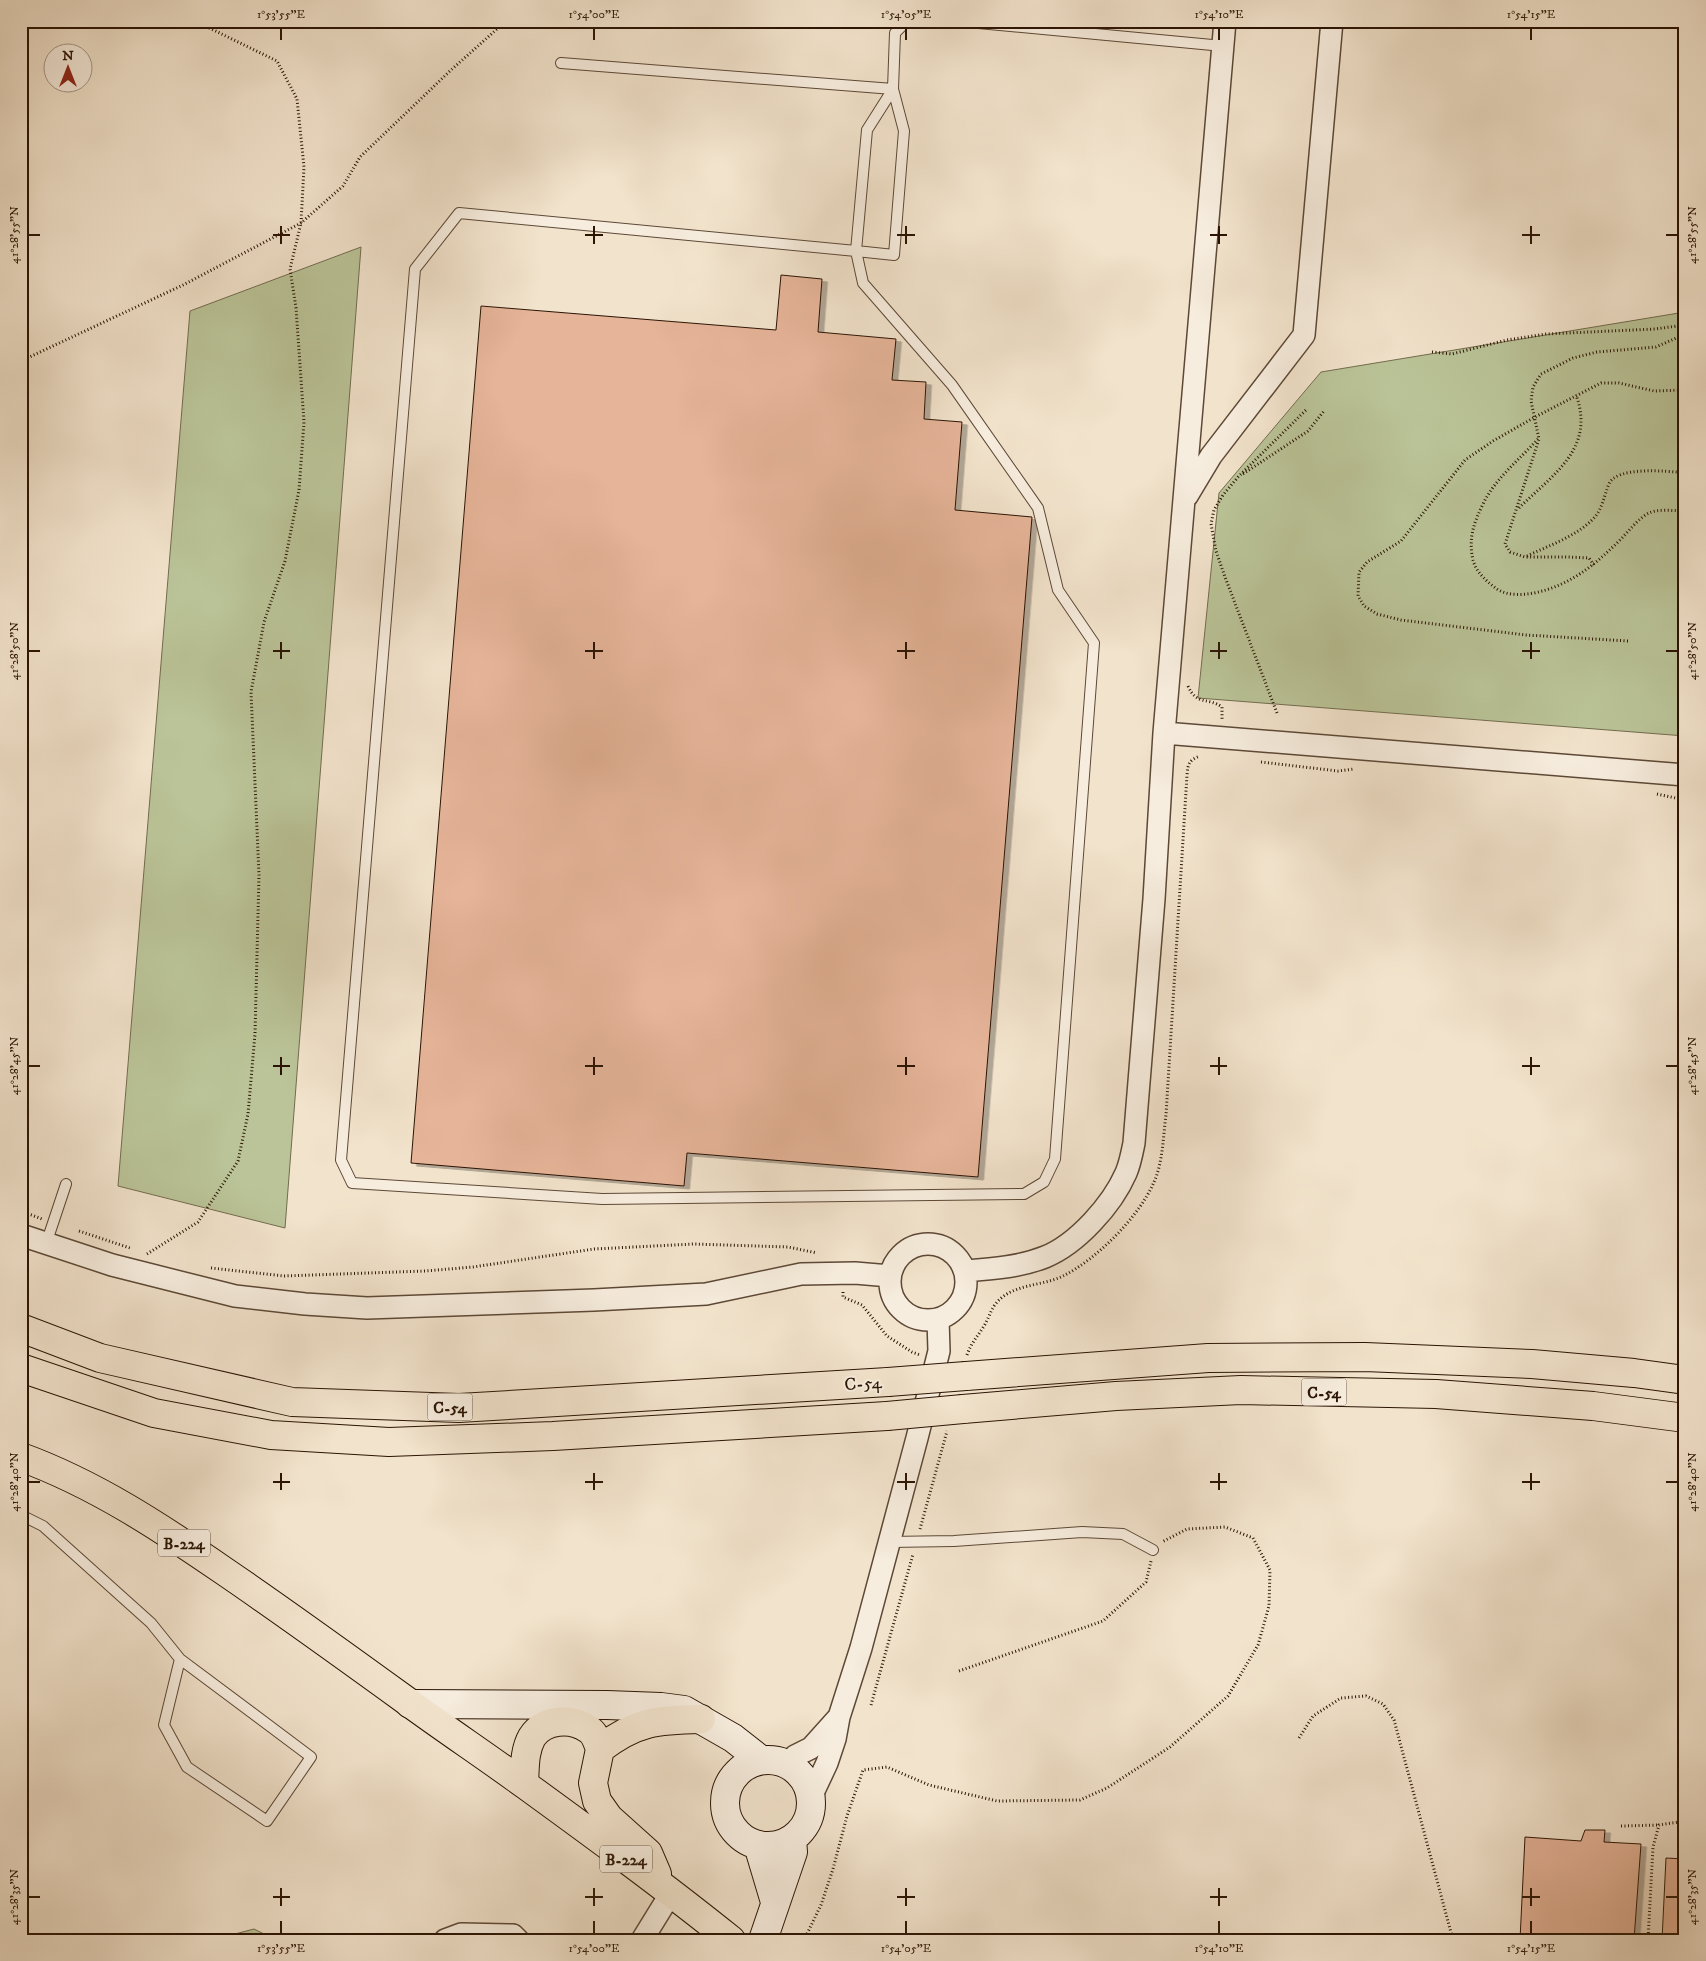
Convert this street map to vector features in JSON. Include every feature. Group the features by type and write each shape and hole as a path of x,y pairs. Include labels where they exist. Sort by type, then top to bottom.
{"main road":[{"name":"C-54","path":"21,1328 100,1358 292,1402 459,1408 888,1382 966,1368 1208,1358 1365,1357 1532,1364 1634,1373 1685,1380"},
{"name":"C-54","path":"21,1368 154,1413 271,1435 389,1442 563,1436 887,1416 956,1417 1116,1396 1241,1390 1436,1394 1593,1406 1685,1418"},
{"name":"B-224","path":"21,1458 51,1468 108,1496 193,1549 524,1784 730,1938"},
{"path":"410,1704 661,1707 684,1710 711,1725 761,1760"},
{"path":"600,1748 618,1734 636,1726 658,1720 711,1725"},
{"path":"524,1784 526,1752 532,1736 544,1725 557,1721 575,1722 589,1729 596,1738 600,1748 593,1783 597,1801 609,1818 648,1853 666,1889"},
{"path":"711,1725 728,1765 730,1782"},
{"path":"775,1759 789,1764 800,1772 808,1783 812,1795 812,1808 802,1831 792,1840 770,1846 758,1845 745,1840 728,1820 725,1794 730,1782 748,1764 761,1760 775,1759"},
{"path":"763,1940 793,1852 792,1840"},
{"path":"758,1845 775,1902"}],"street":[{"path":"965,1271 1006,1267 1045,1257 1071,1243 1110,1200 1126,1173 1134,1143 1154,899 1164,733 1225,21"},
{"path":"1185,501 1211,456 1304,335 1332,21"},
{"path":"1164,733 1685,775"},
{"path":"21,1235 112,1265 235,1296 305,1304 367,1308 706,1294 801,1274 890,1276"},
{"path":"926,1243 939,1244 950,1250 960,1259 965,1271 967,1283 964,1295 954,1310 938,1319 925,1320 913,1317 902,1310 894,1301 890,1289 890,1276 894,1264 902,1253 913,1246 926,1243"},
{"path":"812,1795 827,1763 835,1739 839,1717 861,1648 939,1351 938,1319"},
{"path":"789,1764 795,1756 811,1748 839,1717"},
{"path":"640,1937 666,1889"},
{"path":"445,1940 461,1934 512,1935 518,1940"}],"lane":[{"path":"892,89 867,130 856,251 863,283 952,385 1038,508 1058,590 1094,643 1055,1159 1044,1182 1024,1194 602,1199 352,1182 341,1160 415,270 459,213 856,251 894,255 904,131 892,89 895,33 907,21"},
{"path":"957,21 1223,46"},
{"path":"561,63 892,89"},
{"path":"46,1244 66,1184"},
{"path":"21,1515 44,1526 151,1622 180,1659 310,1758 267,1822 187,1767 164,1725 180,1659"},
{"path":"889,1542 954,1541 1082,1532 1123,1534 1154,1550"}],"path":[{"path":"156,1247 198,1222 238,1161 248,1114 255,1034 259,875 251,692 264,622 285,561 299,490 304,422 296,308 290,269 301,223 304,168 297,99 276,61 195,21"},
{"path":"21,361 183,285 301,223 343,186 360,157 451,70 506,21"},
{"path":"1432,352 1452,354 1507,340 1546,334 1655,329 1685,325"},
{"path":"1594,565 1589,558 1525,557 1510,552 1505,544 1539,439 1532,401 1533,387 1541,374 1573,358 1597,352 1656,347 1681,336 1685,330"},
{"path":"1628,641 1526,635 1401,620 1377,614 1364,606 1358,596 1359,572 1367,562 1401,541 1465,460 1492,441 1601,383 1618,383 1654,391 1685,390"},
{"path":"1518,508 1571,457 1579,439 1581,423 1576,395"},
{"path":"1277,713 1225,577 1216,551 1211,524 1214,510 1223,495 1238,477 1307,409"},
{"path":"1238,477 1308,431 1324,411"},
{"path":"1539,439 1489,492 1473,524 1470,547 1474,564 1488,583 1505,594 1525,594 1546,590 1569,581 1594,565 1637,521 1650,512 1685,511"},
{"path":"1525,557 1571,534 1590,522 1600,511 1610,481 1618,475 1667,471 1685,473"},
{"path":"966,1368 975,1337 983,1328 994,1306 1003,1296 1015,1290 1062,1276 1091,1257 1123,1228 1141,1204 1154,1182 1161,1156 1166,1115 1186,775 1188,763 1192,759 1201,756"},
{"path":"1260,762 1338,771 1362,768"},
{"path":"1650,793 1685,800"},
{"path":"21,1211 131,1248"},
{"path":"210,1268 284,1276 425,1271 473,1267 594,1249 694,1244 788,1247 823,1254"},
{"path":"140,1251 157,1256"},
{"path":"844,1297 862,1304 887,1336 903,1346"},
{"path":"871,1705 916,1542 956,1417"},
{"path":"804,1940 821,1905 847,1816 863,1770 887,1767 928,1785 997,1802 1080,1800 1107,1788 1170,1747 1228,1696 1258,1645 1269,1606 1270,1570 1253,1538 1225,1526 1186,1529 1155,1545 1146,1582 1103,1621 959,1671"},
{"path":"1299,1738 1313,1716 1341,1698 1366,1696 1383,1704 1394,1720 1453,1940"},
{"path":"1621,1826 1659,1825 1685,1821"},
{"path":"1648,1940 1653,1847 1659,1825"}],"green space":[{"path":"361,247 285,1228 118,1186 190,311"},
{"path":"1685,312 1685,736 1198,698 1219,493 1321,372"},
{"path":"254,1929 276,1940 212,1940"}],"building":[{"path":"781,275 822,279 818,332 896,339 892,380 926,382 924,419 962,422 955,510 1032,517 978,1177 687,1153 684,1186 411,1163 481,306 776,330"},
{"path":"1585,1830 1605,1830 1604,1842 1641,1844 1634,1940 1520,1940 1525,1837 1581,1841"},
{"path":"1666,1858 1685,1859 1685,1940 1662,1940"}]}
